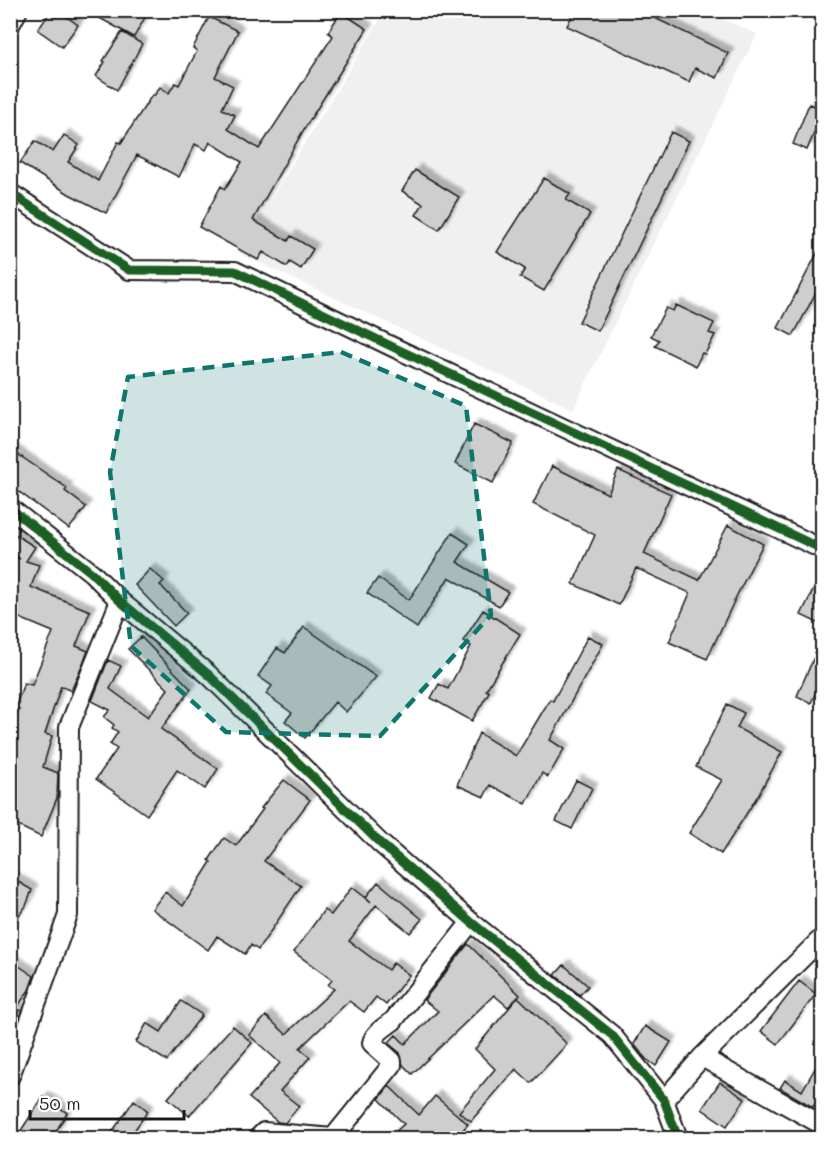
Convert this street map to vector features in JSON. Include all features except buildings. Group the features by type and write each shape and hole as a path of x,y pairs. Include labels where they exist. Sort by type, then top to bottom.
{"street":[{"path":"10,25 18,10"},
{"path":"10,193 129,270 235,271 822,549"},
{"path":"10,508 92,573 120,601 209,675 380,843 471,922 612,1035 664,1100 678,1138"},
{"path":"10,1076 68,915 69,727 120,601"},
{"path":"258,1138 264,1132 333,1138 392,1065 392,1060 372,1043 372,1039 393,1021 471,922"},
{"path":"664,1100 702,1057 822,938"},
{"path":"702,1057 822,1125"}],"highlighted area":[{"path":"341,352 466,406 491,615 380,736 226,732 131,646 110,472 128,377"}],"shaded area":[{"path":"385,11 704,11 757,34 573,409 238,253"}],"cycle path":[{"path":"10,193 129,270 235,271 822,549"},
{"path":"10,508 92,573 120,601 209,675 380,843 471,922 612,1035 664,1100 678,1138"}]}
